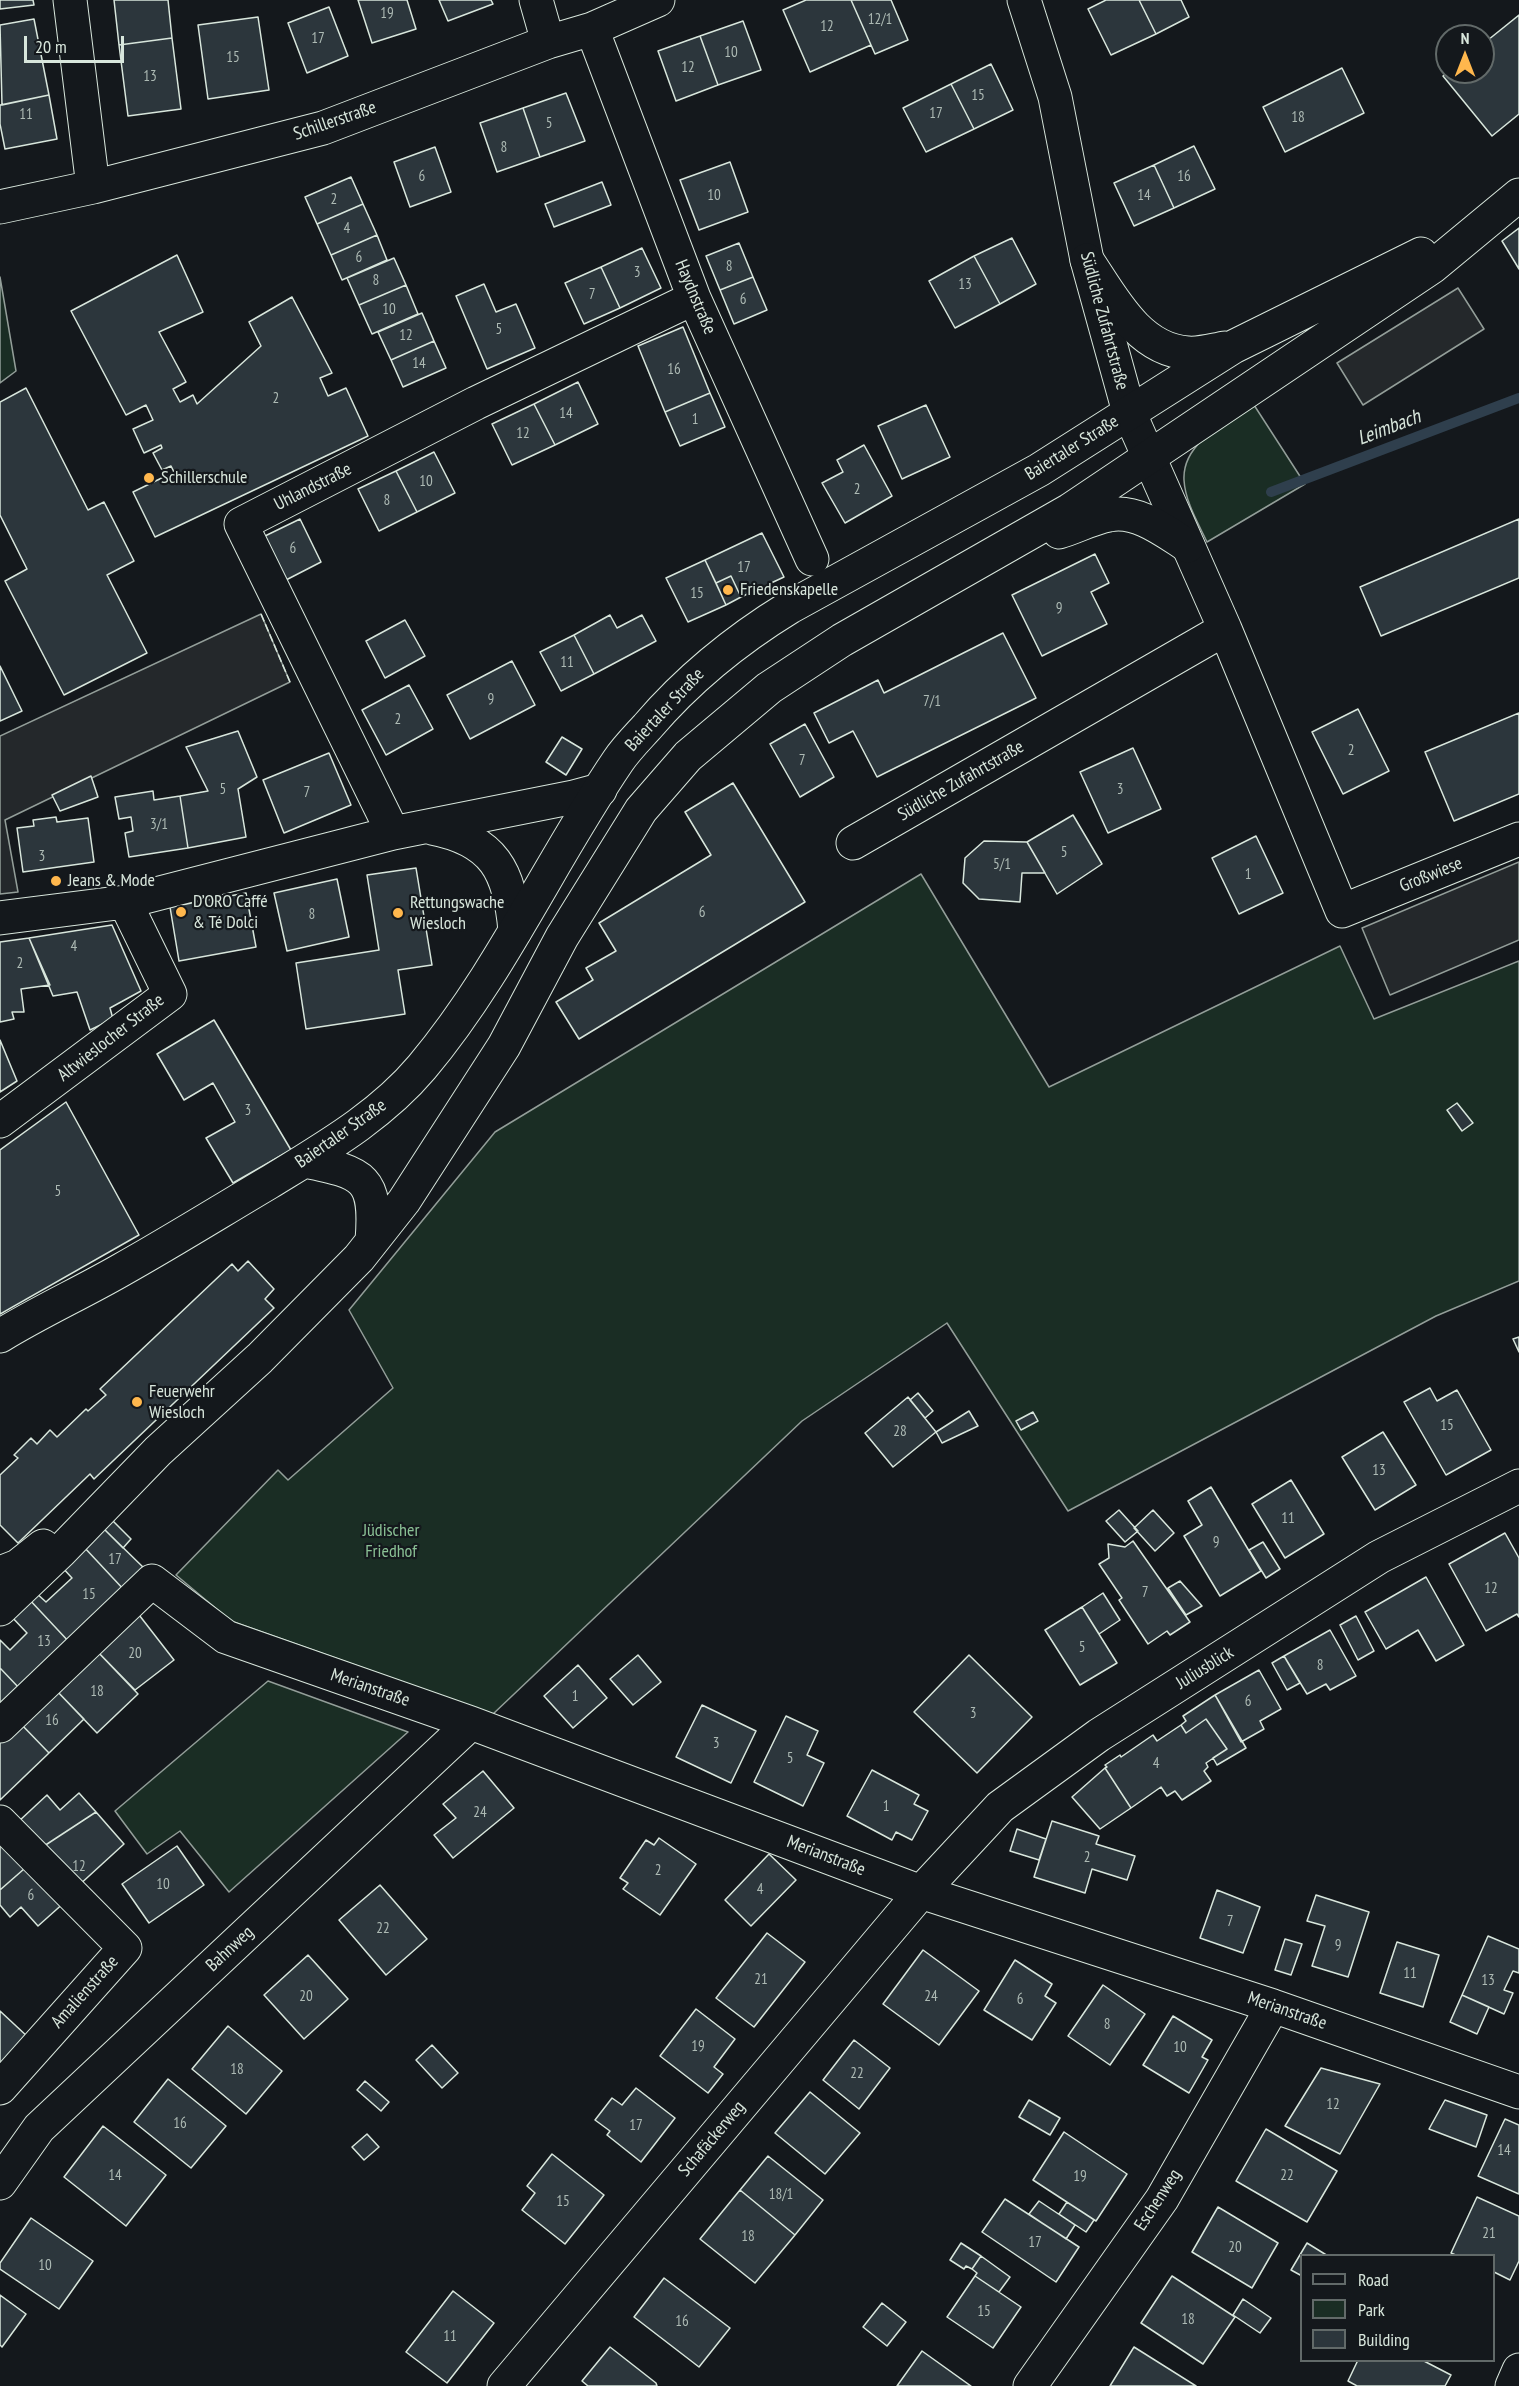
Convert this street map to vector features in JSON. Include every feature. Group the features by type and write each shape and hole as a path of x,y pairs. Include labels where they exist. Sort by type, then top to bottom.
{"street":[{"path":"70,0 93,187"},
{"path":"536,0 548,42"},
{"name":"Schillerstraße","path":"0,207 93,187 323,128 548,42 592,29 658,0"},
{"name":"Südliche Zufahrtstraße","path":"1024,0 1055,97 1087,260 1129,412 1225,629 1342,911"},
{"name":"Haydnstraße","path":"592,29 694,298 812,559"},
{"name":"Baiertaler Straße","path":"158,1451 260,1358 359,1258 404,1201 504,1046 562,937 641,810 688,756 769,688 852,634 1070,510 1432,267 1519,195"},
{"name":"Baiertaler Straße","path":"0,1336 121,1270 305,1161 371,1117 422,1067 462,1014 620,758 664,707 710,663 759,626 824,587 1039,470 1233,347 1416,256 1468,235"},
{"path":"1087,260 1138,330 1155,343 1169,350 1190,353 1233,347"},
{"name":"Uhlandstraße","path":"393,832 241,524 476,403 694,298"},
{"path":"1000,549 1110,514 1122,514 1147,522 1188,546"},
{"name":"Südliche Zufahrtstraße","path":"854,843 1225,629"},
{"path":"0,918 125,902 393,832 427,828 600,790"},
{"path":"427,828 471,839 487,852 501,870 509,886 513,900 515,931"},
{"name":"Großwiese","path":"1342,911 1519,839"},
{"name":"Altwieslocher Straße","path":"0,1121 170,994 125,902"},
{"path":"305,1161 342,1169 353,1174 367,1187 373,1201 372,1241"},
{"path":"0,1573 18,1566 35,1553 158,1451"},
{"path":"0,1609 61,1551 158,1451"},
{"name":"Juliusblick","path":"921,1892 1000,1808 1099,1735 1379,1557 1519,1486"},
{"name":"Merianstraße","path":"0,1726 152,1581 226,1637 471,1723 921,1892 1273,2006 1519,2092"},
{"name":"Bahnweg","path":"0,2184 39,2128 471,1723"},
{"name":"Amalienstraße","path":"0,1822 125,1948 0,2088"},
{"name":"Schafäckerweg","path":"504,2386 921,1892"},
{"name":"Eschenweg","path":"1030,2386 1162,2199 1273,2006"},
{"path":"1512,2386 1519,2370"}],"green space":[{"path":"0,277 16,371 0,383"},
{"path":"1254,405 1305,484 1207,542 1187,496 1184,480 1185,467 1190,455 1208,435"},
{"name":"Jüdischer Friedhof","path":"921,874 1049,1087 1340,946 1374,1019 1519,961 1519,1281 1436,1316 1068,1511 947,1323 802,1421 493,1714 231,1621 176,1575 278,1470 288,1480 393,1388 349,1310 495,1132"},
{"path":"268,1681 408,1732 229,1892 180,1831 147,1854 115,1811"}],"shaded area":[{"path":"1458,288 1484,329 1363,405 1337,363"},
{"path":"261,614 290,682 5,820 18,892 0,894 0,736"},
{"path":"1519,862 1519,940 1390,995 1362,928"}],"building":[{"path":"0,0 33,0 34,5 0,9"},
{"path":"114,0 168,0 172,38 119,45"},
{"path":"358,0 407,0 416,29 372,43"},
{"path":"439,0 491,0 493,4 448,21"},
{"path":"806,0 851,0 871,45 810,72 783,10"},
{"path":"851,0 891,0 908,40 875,54"},
{"path":"1106,0 1139,0 1156,34 1111,55 1088,9"},
{"path":"1139,0 1181,0 1189,17 1156,34"},
{"path":"329,7 348,56 307,73 288,23"},
{"path":"1519,15 1519,114 1492,136 1450,84 1495,84 1495,34"},
{"path":"258,17 269,90 208,99 198,25"},
{"path":"34,19 49,95 2,105 0,25"},
{"path":"743,21 761,70 718,85 700,36"},
{"path":"700,36 718,85 676,101 658,51"},
{"path":"172,38 181,109 128,116 119,45"},
{"path":"991,64 1013,110 974,129 951,84"},
{"path":"1342,68 1364,113 1285,152 1263,107"},
{"path":"951,84 974,129 926,152 903,108"},
{"path":"566,93 585,141 540,157 523,108"},
{"path":"49,95 57,139 5,149 0,124 0,105"},
{"path":"523,108 540,157 497,172 480,123"},
{"path":"1194,146 1215,189 1174,208 1154,165"},
{"path":"435,147 451,192 410,207 394,162"},
{"path":"730,162 748,212 699,230 680,180"},
{"path":"1154,165 1174,208 1134,226 1114,183"},
{"path":"351,177 363,204 317,224 305,197"},
{"path":"602,182 611,205 554,227 545,204"},
{"path":"363,204 377,235 331,255 317,224"},
{"path":"1519,228 1519,269 1502,241"},
{"path":"377,235 387,260 342,280 331,255"},
{"path":"1012,238 1036,284 1000,304 974,256"},
{"path":"739,243 753,277 720,290 706,256"},
{"path":"642,248 661,288 620,308 601,267"},
{"path":"177,255 203,312 159,332 186,382 173,389 180,402 193,395 197,404 261,346 249,322 292,297 332,373 320,378 328,396 346,388 368,436 155,537 133,492 174,472 171,466 162,470 153,453 162,448 161,445 144,453 133,429 153,420 146,405 126,415 71,311"},
{"path":"974,256 1000,304 955,328 929,281"},
{"path":"394,258 406,285 359,305 347,278"},
{"path":"601,267 620,308 584,324 565,283"},
{"path":"753,277 767,310 734,324 720,290"},
{"path":"484,284 496,312 516,304 535,348 487,369 456,296"},
{"path":"406,285 418,314 372,334 359,305"},
{"path":"422,313 434,341 391,360 378,332"},
{"path":"683,327 710,393 665,412 638,346"},
{"path":"434,341 446,368 403,387 391,360"},
{"path":"578,382 598,424 555,445 534,404"},
{"path":"26,388 88,510 104,502 134,561 107,575 147,653 64,695 5,581 27,569 0,515 0,402"},
{"path":"710,393 725,427 680,446 665,412"},
{"path":"534,404 555,445 512,465 492,424"},
{"path":"926,405 950,457 902,479 878,426"},
{"path":"864,445 892,496 845,523 822,483 843,472 837,460"},
{"path":"434,452 455,493 417,512 396,471"},
{"path":"396,471 417,512 379,531 358,489"},
{"path":"300,519 321,562 286,580 265,536"},
{"path":"1519,519 1519,578 1381,636 1360,587"},
{"path":"762,533 784,577 741,597 731,576 716,583 705,560"},
{"path":"1095,554 1109,583 1091,592 1107,624 1042,656 1012,595"},
{"path":"705,560 726,605 688,622 666,578"},
{"name":"Friedenskapelle","path":"731,576 741,597 726,605 716,583"},
{"path":"610,615 617,628 642,615 656,641 594,674 574,635"},
{"path":"405,620 425,656 385,678 366,641"},
{"path":"1003,633 1036,698 877,777 853,731 829,743 814,713 878,680 884,693"},
{"path":"574,635 594,674 561,691 540,652"},
{"path":"512,661 535,705 470,739 447,695"},
{"path":"0,666 22,711 0,721"},
{"path":"409,685 433,729 386,755 362,710"},
{"path":"1358,709 1389,771 1343,794 1312,732"},
{"path":"1519,713 1519,794 1454,821 1425,752"},
{"path":"805,724 834,777 800,797 770,744"},
{"path":"238,731 257,777 238,789 246,837 188,848 180,796 208,791 186,747"},
{"path":"562,737 582,749 566,775 546,762"},
{"path":"1133,748 1161,809 1108,833 1080,772"},
{"path":"329,753 351,805 284,833 263,780"},
{"path":"91,776 98,797 60,811 52,795"},
{"path":"733,783 805,902 579,1039 556,1002 593,980 586,968 616,951 599,923 711,855 685,812"},
{"path":"153,791 154,800 180,796 188,848 129,857 125,833 133,831 131,817 119,819 115,797"},
{"path":"1073,815 1102,864 1057,894 1027,842"},
{"path":"56,817 57,822 88,818 94,862 23,872 17,828 34,826 33,820"},
{"path":"1256,836 1283,893 1239,914 1212,858"},
{"path":"984,841 1027,842 1045,873 1022,873 1020,902 979,899 963,883 965,858"},
{"name":"Rettungswache Wiesloch","path":"416,868 432,965 398,970 405,1014 306,1029 296,963 379,950 367,875"},
{"path":"337,879 349,937 287,951 274,893"},
{"path":"246,893 256,947 179,961 170,907"},
{"path":"112,925 141,991 110,1008 113,1019 90,1030 77,992 53,996 29,938"},
{"path":"29,938 50,985 21,989 24,1012 12,1012 14,1019 0,1022 0,942"},
{"path":"214,1020 291,1150 233,1183 206,1138 235,1122 213,1083 184,1100 157,1054"},
{"path":"0,1040 17,1081 0,1092"},
{"path":"66,1102 139,1235 0,1314 0,1150"},
{"path":"1457,1103 1473,1123 1462,1131 1447,1110"},
{"name":"Feuerwehr Wiesloch","path":"248,1261 274,1289 265,1299 274,1308 94,1479 90,1474 18,1543 0,1525 0,1475 18,1458 14,1455 31,1438 37,1444 50,1430 57,1437 86,1409 88,1411 106,1395 100,1389 232,1264 238,1271"},
{"path":"1519,1337 1519,1352 1513,1339"},
{"path":"1430,1388 1437,1401 1457,1390 1491,1450 1446,1475 1404,1402"},
{"path":"918,1393 933,1411 925,1418 910,1400"},
{"path":"908,1397 936,1432 893,1467 865,1433"},
{"path":"969,1411 978,1426 942,1443 936,1432"},
{"path":"1033,1412 1038,1421 1021,1430 1016,1421"},
{"path":"1383,1432 1416,1485 1375,1510 1342,1457"},
{"path":"1291,1480 1324,1534 1285,1558 1252,1504"},
{"path":"1211,1487 1261,1571 1220,1596 1184,1536 1202,1525 1188,1501"},
{"path":"1119,1510 1138,1531 1125,1542 1106,1521"},
{"path":"1153,1510 1174,1533 1155,1551 1134,1528"},
{"path":"111,1519 131,1539 123,1548 103,1528"},
{"path":"103,1528 147,1571 126,1592 83,1546"},
{"path":"1505,1533 1519,1558 1519,1617 1517,1614 1486,1631 1449,1564"},
{"path":"1133,1541 1190,1622 1170,1635 1167,1631 1148,1644 1119,1600 1122,1598 1099,1564 1109,1558 1108,1544 1125,1547"},
{"path":"1263,1542 1280,1569 1266,1578 1249,1550"},
{"path":"83,1546 126,1592 71,1644 27,1597 34,1591 46,1602 72,1578 61,1566"},
{"path":"1426,1577 1464,1645 1436,1661 1418,1630 1386,1649 1365,1612"},
{"path":"1180,1581 1202,1606 1186,1615 1168,1588"},
{"path":"1103,1593 1120,1620 1099,1634 1082,1607"},
{"path":"27,1597 71,1644 21,1690 0,1668 0,1640 10,1650 27,1633 9,1614"},
{"path":"1082,1607 1117,1663 1080,1685 1045,1630"},
{"path":"136,1611 174,1660 135,1690 95,1649"},
{"path":"1356,1616 1374,1651 1358,1660 1340,1625"},
{"path":"1330,1630 1356,1676 1330,1690 1326,1684 1307,1694 1284,1656"},
{"path":"95,1649 138,1694 97,1733 54,1688"},
{"path":"638,1655 661,1682 633,1705 610,1679"},
{"path":"969,1655 1032,1717 977,1773 914,1712"},
{"path":"1284,1656 1300,1683 1287,1690 1272,1663"},
{"path":"578,1665 607,1698 573,1728 544,1696"},
{"path":"0,1668 21,1690 0,1709"},
{"path":"1259,1670 1281,1709 1260,1721 1264,1729 1241,1742 1215,1695"},
{"path":"54,1688 84,1719 49,1753 19,1722"},
{"path":"1215,1695 1246,1748 1217,1765 1213,1758 1227,1749 1206,1719 1186,1733 1181,1725 1186,1721 1183,1716"},
{"path":"702,1705 756,1731 731,1783 676,1757"},
{"path":"786,1716 818,1731 807,1755 824,1763 803,1806 754,1782"},
{"path":"1206,1719 1227,1749 1206,1763 1208,1767 1204,1771 1211,1781 1182,1800 1175,1791 1167,1796 1161,1787 1131,1808 1105,1765 1153,1735 1157,1741 1181,1725 1186,1733"},
{"path":"19,1722 49,1753 0,1800 0,1739"},
{"path":"1105,1768 1131,1808 1100,1829 1072,1797"},
{"path":"872,1770 919,1795 914,1804 928,1811 912,1840 896,1832 892,1840 847,1816"},
{"path":"483,1771 514,1808 453,1858 434,1835 456,1818 443,1804"},
{"path":"79,1793 96,1812 41,1848 18,1822 47,1795 60,1810"},
{"path":"96,1812 124,1844 77,1887 41,1848"},
{"path":"1052,1821 1099,1836 1096,1844 1135,1856 1127,1880 1092,1869 1085,1893 1034,1877"},
{"path":"0,1825 32,1862 0,1890"},
{"path":"1017,1829 1046,1839 1039,1860 1010,1851"},
{"path":"659,1838 696,1864 660,1915 623,1889 628,1883 620,1878 646,1840 654,1845"},
{"path":"177,1846 204,1885 149,1923 122,1884"},
{"path":"769,1854 796,1880 751,1926 725,1900"},
{"path":"32,1862 66,1901 38,1926 21,1907 10,1917 0,1905 0,1890"},
{"path":"380,1885 427,1939 386,1975 339,1920"},
{"path":"1217,1890 1260,1907 1243,1953 1200,1938"},
{"path":"1316,1895 1369,1912 1348,1977 1312,1966 1325,1926 1307,1921"},
{"path":"767,1933 805,1962 754,2027 716,1998"},
{"path":"1488,1936 1519,1949 1519,1973 1513,1971 1504,1990 1513,1993 1504,2014 1462,1995"},
{"path":"1285,1939 1302,1944 1291,1975 1275,1970"},
{"path":"1397,1942 1439,1955 1423,2007 1380,1993"},
{"path":"923,1950 979,1991 939,2045 883,2004"},
{"path":"308,1955 348,1999 304,2039 264,1995"},
{"path":"1015,1960 1052,1984 1045,1996 1056,2003 1032,2040 984,2010"},
{"path":"1103,1985 1145,2014 1110,2065 1068,2036"},
{"path":"1462,1995 1489,2007 1477,2034 1450,2022"},
{"path":"696,2009 735,2039 714,2067 723,2074 708,2093 660,2056"},
{"path":"0,2011 29,2038 0,2073"},
{"path":"1173,2016 1212,2040 1202,2057 1208,2060 1189,2093 1143,2065"},
{"path":"228,2026 282,2071 246,2114 192,2069"},
{"path":"854,2040 890,2068 859,2109 823,2080"},
{"path":"432,2045 458,2073 442,2088 416,2060"},
{"path":"1321,2068 1380,2084 1340,2154 1285,2126"},
{"path":"168,2079 226,2126 191,2168 134,2122"},
{"path":"365,2081 389,2102 381,2111 357,2090"},
{"path":"636,2088 675,2118 641,2162 607,2135 610,2131 595,2120 612,2098 622,2105"},
{"path":"810,2092 860,2133 825,2174 775,2133"},
{"path":"1029,2100 1060,2118 1050,2135 1019,2117"},
{"path":"1445,2100 1487,2115 1476,2147 1429,2129"},
{"path":"1505,2119 1519,2125 1519,2194 1478,2176"},
{"path":"103,2126 166,2175 126,2226 64,2177"},
{"path":"1266,2129 1337,2171 1307,2222 1236,2181"},
{"path":"1064,2132 1127,2174 1096,2221 1033,2180"},
{"path":"367,2134 379,2147 364,2160 352,2147"},
{"path":"552,2154 604,2195 565,2244 522,2210 535,2193 527,2186"},
{"path":"768,2156 823,2200 795,2235 740,2190"},
{"path":"740,2190 795,2235 755,2283 700,2239"},
{"path":"1477,2197 1519,2216 1519,2261 1510,2280 1495,2272 1495,2254 1451,2253"},
{"path":"1005,2199 1079,2247 1056,2282 982,2232"},
{"path":"1039,2201 1075,2225 1066,2239 1029,2214"},
{"path":"1067,2202 1094,2220 1086,2232 1059,2214"},
{"path":"1218,2207 1278,2243 1252,2288 1192,2252"},
{"path":"31,2218 93,2261 59,2309 0,2269 0,2263"},
{"path":"961,2243 981,2256 972,2269 966,2266 964,2269 950,2260"},
{"path":"1307,2243 1325,2254 1300,2254"},
{"path":"1300,2255 1300,2275 1291,2270"},
{"path":"981,2256 1010,2277 999,2292 975,2276 977,2273 972,2269"},
{"path":"975,2276 1021,2307 993,2348 947,2317"},
{"path":"1172,2276 1235,2317 1203,2364 1141,2323"},
{"path":"664,2278 730,2328 699,2367 634,2317"},
{"path":"453,2291 494,2323 447,2383 406,2352"},
{"path":"0,2295 26,2314 2,2347 0,2345"},
{"path":"1243,2299 1271,2318 1260,2333 1233,2315"},
{"path":"882,2303 906,2322 887,2346 863,2327"},
{"path":"610,2347 657,2386 588,2386 582,2381"},
{"path":"1134,2347 1196,2386 1110,2386"},
{"path":"922,2351 971,2386 897,2386"},
{"path":"1357,2362 1426,2362 1451,2375 1445,2386 1357,2386 1348,2381"}],"waterway":[{"name":"Leimbach","path":"1271,492 1519,398"}],"fence":[{"path":"261,614 290,682"}],"place":[{"name":"Schillerschule","path":"149,478"},
{"name":"Friedenskapelle","path":"728,590"},
{"name":"Jeans & Mode","path":"56,881"},
{"name":"D’ORO Caffé & Té Dolci","path":"181,912"},
{"name":"Rettungswache Wiesloch","path":"398,913"},
{"name":"Feuerwehr Wiesloch","path":"137,1402"}]}
